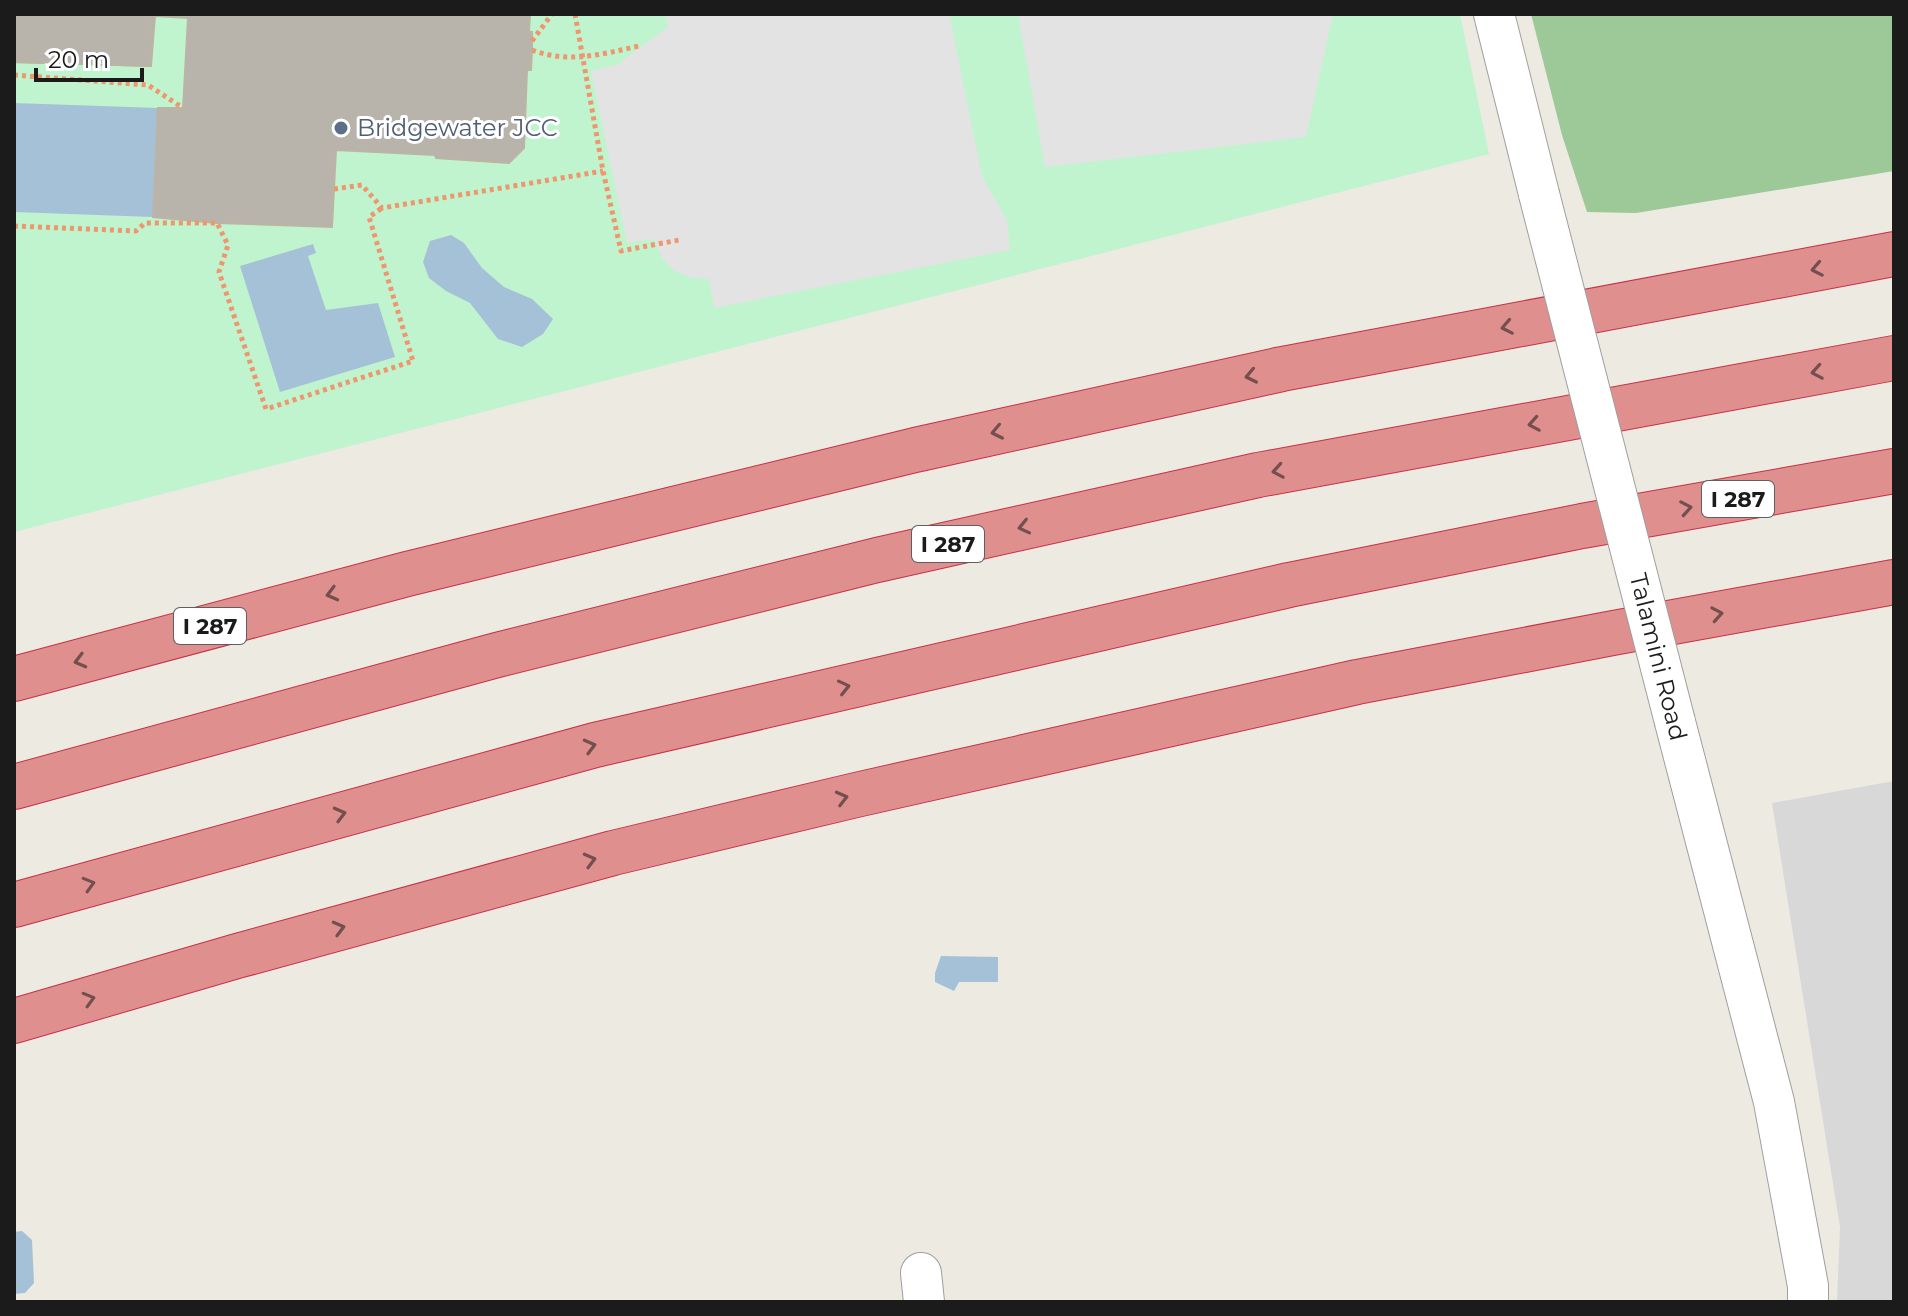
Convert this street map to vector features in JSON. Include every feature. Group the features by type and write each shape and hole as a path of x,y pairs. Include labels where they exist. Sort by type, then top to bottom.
{"highway":[{"name":"I 287","path":"14,679 407,574 915,450 1282,369 1894,254"},
{"name":"I 287","path":"14,787 497,655 877,560 1258,475 1894,358"},
{"name":"I 287","path":"14,905 610,741 1289,585 1582,526 1894,471"},
{"path":"14,1021 598,857 856,795 1357,682 1894,582"}],"street":[{"name":"Talamini Road","path":"1494,14 1774,1102 1808,1286 1808,1302"}],"path":[{"path":"532,41 552,14"},
{"path":"575,14 603,171 621,251 679,240"},
{"path":"532,50 549,57 583,58 639,46"},
{"path":"14,75 148,85 183,108"},
{"path":"14,226 136,231 145,223 217,223 228,245 219,272 266,409 413,361 369,217 382,208 603,171"},
{"path":"334,189 362,185 382,208"}],"shaded area":[{"path":"666,14 949,14 982,176 1007,220 1010,250 714,308 709,279 689,277 673,270 662,258 654,239 627,243 591,71 618,64 668,27"},
{"path":"1018,14 1333,14 1306,137 1045,167"},
{"path":"1894,781 1894,1302 1837,1302 1840,1227 1772,803"}],"green space":[{"path":"14,14 1460,14 1489,154 14,532"},
{"path":"1531,14 1894,14 1894,171 1636,213 1587,212 1562,135"}],"water":[{"path":"14,103 158,108 153,217 14,212"},
{"path":"451,235 464,243 482,268 504,287 532,299 553,319 543,334 522,347 498,339 470,303 429,278 423,262 430,241"},
{"path":"313,244 316,253 308,256 326,310 378,303 395,357 280,392 240,266"},
{"path":"941,956 998,957 998,982 959,982 954,991 935,982"},
{"path":"22,1231 32,1240 34,1283 25,1293 14,1294 14,1232"}],"building":[{"name":"Bridgewater JCC","path":"14,14 530,14 532,50 531,70 527,70 524,148 509,163 436,158 435,155 336,150 332,227 217,223 153,217 158,108 183,108 188,18 155,16 151,66 14,62"},
{"path":"14,14 152,14 149,66 14,62"}],"place":[{"name":"Bridgewater JCC","path":"341,128"}]}
